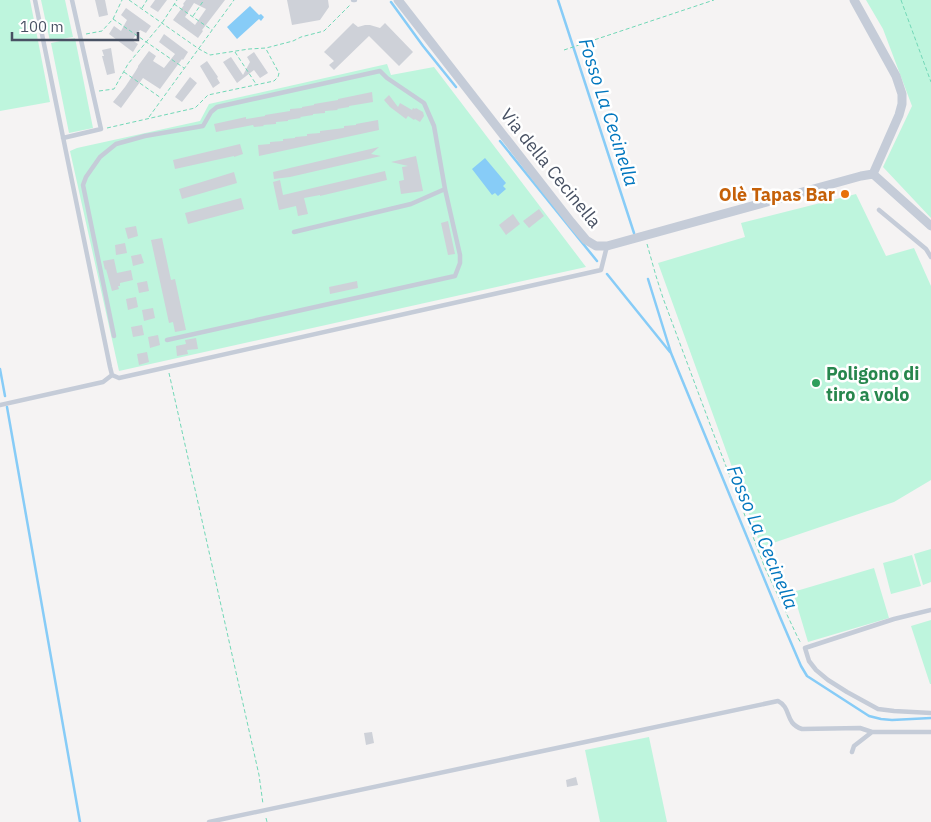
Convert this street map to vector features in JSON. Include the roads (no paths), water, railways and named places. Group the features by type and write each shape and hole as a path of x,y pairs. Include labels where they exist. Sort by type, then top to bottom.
{"street":[{"name":"Via della Cecinella","path":"398,0 571,222 586,240 596,246 607,246 873,174"},
{"path":"854,0 896,76 902,94 899,115 873,174 931,226"}],"lane":[{"path":"35,0 112,375"},
{"path":"63,138 101,129 72,0"},
{"path":"114,336 83,185 100,156 116,144 145,136 203,126 211,112 217,107 380,71 387,78 424,102 434,126 444,189 460,255 460,263 455,276 167,340"},
{"path":"294,232 411,204 444,189"},
{"path":"879,210 926,249 931,257"},
{"path":"112,375 119,378 168,368 601,270 607,246"},
{"path":"0,404 103,382 112,375"},
{"path":"931,610 894,619 804,648 809,661 828,680 878,709 894,712 931,713"},
{"path":"209,822 778,701 783,704 792,723 802,728 860,728 872,732 931,732"},
{"path":"852,752 854,746 872,732"}],"water":[{"path":"250,6 259,15 261,14 264,17 261,21 259,19 237,39 227,27"},
{"path":"485,158 506,183 503,186 506,189 498,196 495,193 492,195 472,169"}],"waterway":[{"name":"Fosso La Cecinella","path":"558,0 634,233"},
{"path":"391,2 456,87"},
{"path":"500,141 597,261"},
{"path":"607,274 670,352"},
{"name":"Fosso La Cecinella","path":"648,279 671,353 780,617 807,676 869,716 892,720 931,718"},
{"path":"0,369 5,396"},
{"path":"7,407 80,822"}],"place":[{"name":"Olè Tapas Bar","path":"845,194"},
{"name":"Poligono di tiro a volo","path":"816,383"}]}
